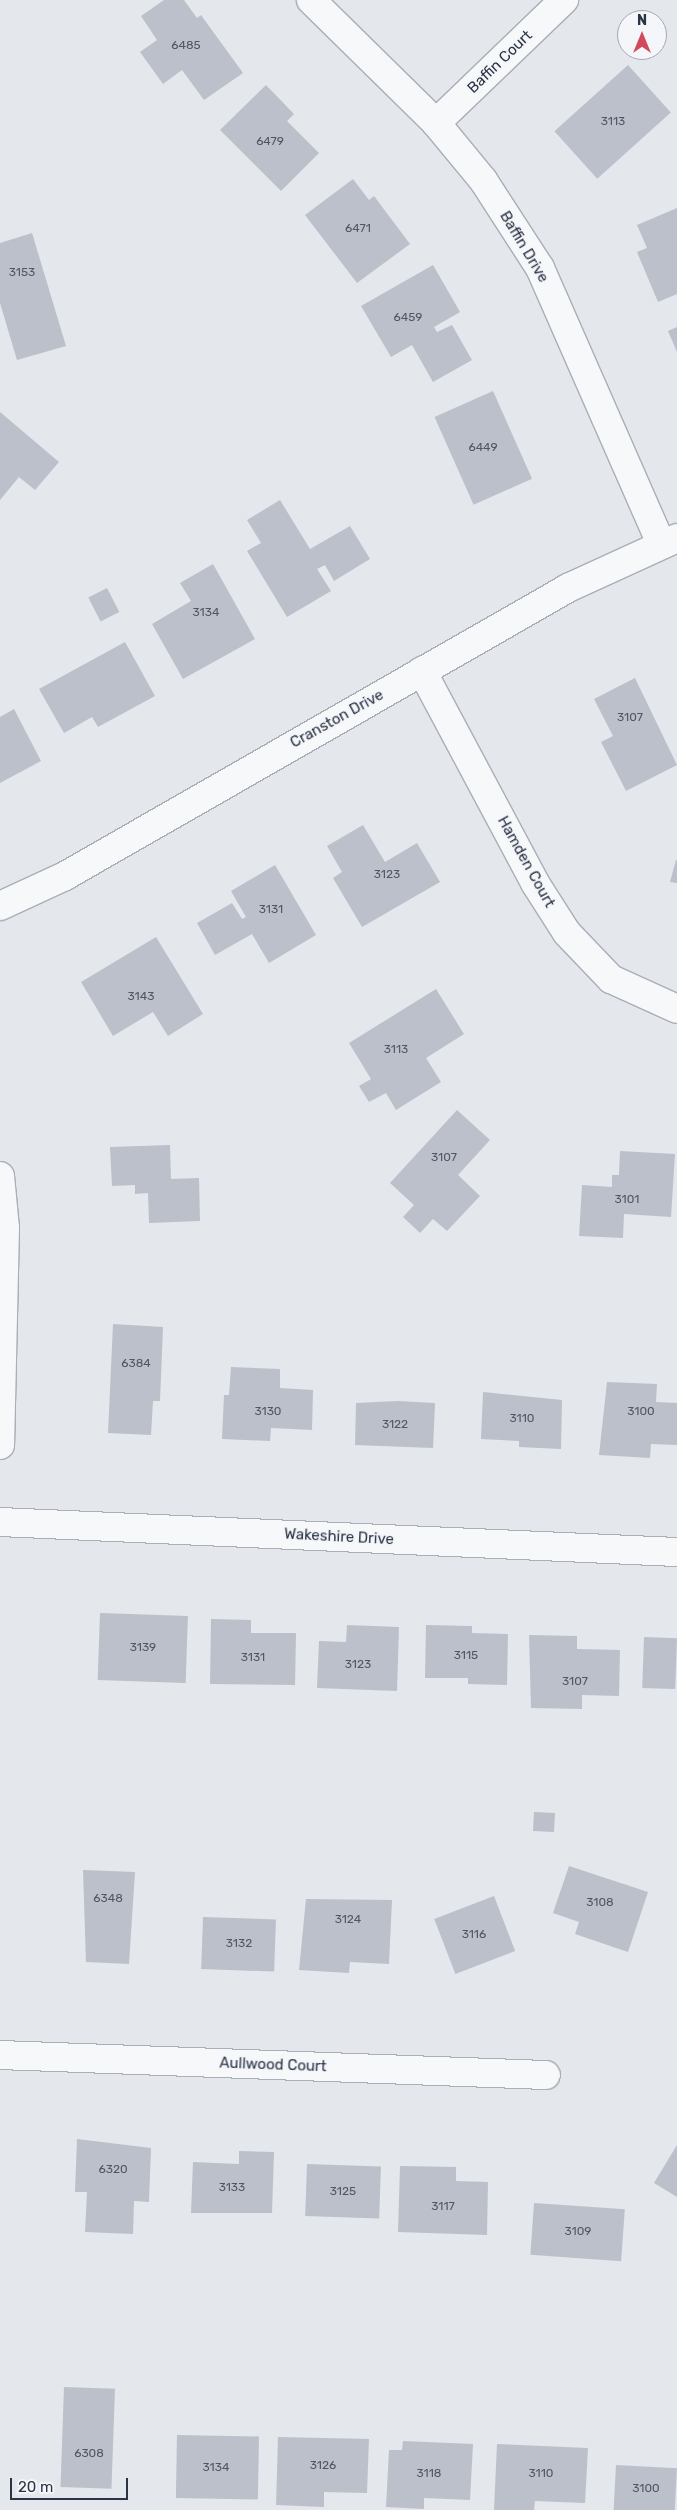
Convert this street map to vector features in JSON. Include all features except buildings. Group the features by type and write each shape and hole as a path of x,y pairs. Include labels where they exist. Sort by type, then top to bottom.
{"street":[{"name":"Baffin Drive","path":"311,0 436,123 483,180 540,268 669,541"},
{"name":"Baffin Court","path":"436,123 564,0"},
{"name":"Cranston Drive","path":"0,906 65,876 568,588 669,541"},
{"name":"Hamden Court","path":"422,671 535,883 567,932 611,979 677,1010"},
{"path":"0,1176 5,1228 0,1445"},
{"name":"Wakeshire Drive","path":"0,1522 677,1552"},
{"name":"Aullwood Court","path":"0,2055 546,2075"}]}
